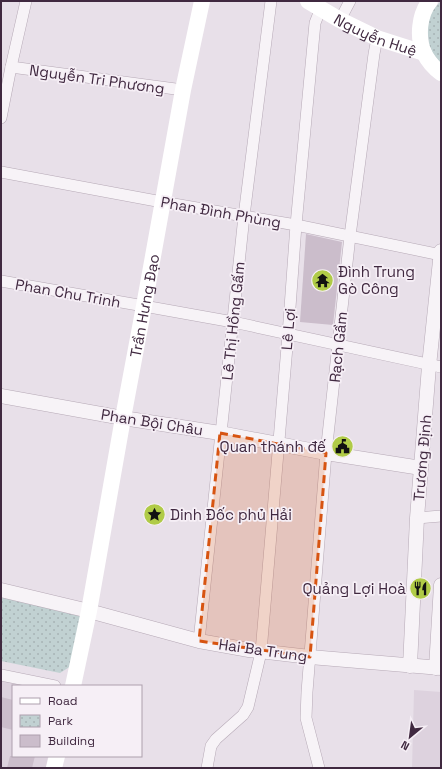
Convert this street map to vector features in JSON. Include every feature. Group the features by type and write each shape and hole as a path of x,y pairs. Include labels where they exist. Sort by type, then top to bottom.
{"main road":[{"name":"Trần Hưng Đạo","path":"73,685 89,611 183,90 202,1"},
{"path":"430,1 427,4 421,20 420,37 424,53 434,68 441,72"},
{"name":"Nguyễn Huệ","path":"314,4 340,20 377,38 424,53"},
{"path":"54,768 57,757"}],"street":[{"path":"1,118 26,1"},
{"name":"Lê Thị Hồng Gấm","path":"199,641 244,216 271,1"},
{"path":"340,20 350,1"},
{"name":"Lê Lợi","path":"207,768 211,746 216,739 243,716 248,707 261,652 296,226 315,23 314,4"},
{"name":"Rạch Gầm","path":"319,768 306,718 307,692 326,453 350,236 377,38"},
{"name":"Nguyễn Tri Phương","path":"11,67 183,90"},
{"name":"Phan Đình Phùng","path":"1,172 244,216 441,254"},
{"name":"Trương Định","path":"410,666 417,518 421,468 435,366 441,251"},
{"name":"Phan Chu Trinh","path":"1,281 233,322 435,366"},
{"name":"Phan Bội Châu","path":"1,396 123,418 220,433 326,453 421,468"},
{"path":"417,518 441,516"},
{"path":"439,668 441,585"},
{"name":"Hai Ba Trung","path":"1,590 89,611 199,641 261,652 439,668"},
{"path":"1,674 50,685"}],"highlighted area":[{"path":"220,433 326,453 310,657 199,641"}],"shaded area":[{"path":"1,675 51,685 12,685 12,757 48,757 46,768 1,768"},
{"path":"414,690 441,692 441,768 412,768"}],"green space":[{"path":"441,1 441,64 429,49 427,22 433,9"},
{"path":"1,589 76,608 82,619 71,666 60,673 1,661"}],"building":[{"name":"Đình Trung Gò Công","path":"306,234 342,242 333,325 300,322"},
{"path":"1,697 12,700 12,730 1,727"},
{"path":"10,756 35,757 32,768 7,768"}],"place":[{"name":"Đình Trung Gò Công","path":"322,280"},
{"name":"Quan thánh đế","path":"342,446"},
{"name":"Dinh Đốc phủ Hải","path":"154,514"},
{"name":"Quảng Lợi Hoà","path":"421,588"}]}
